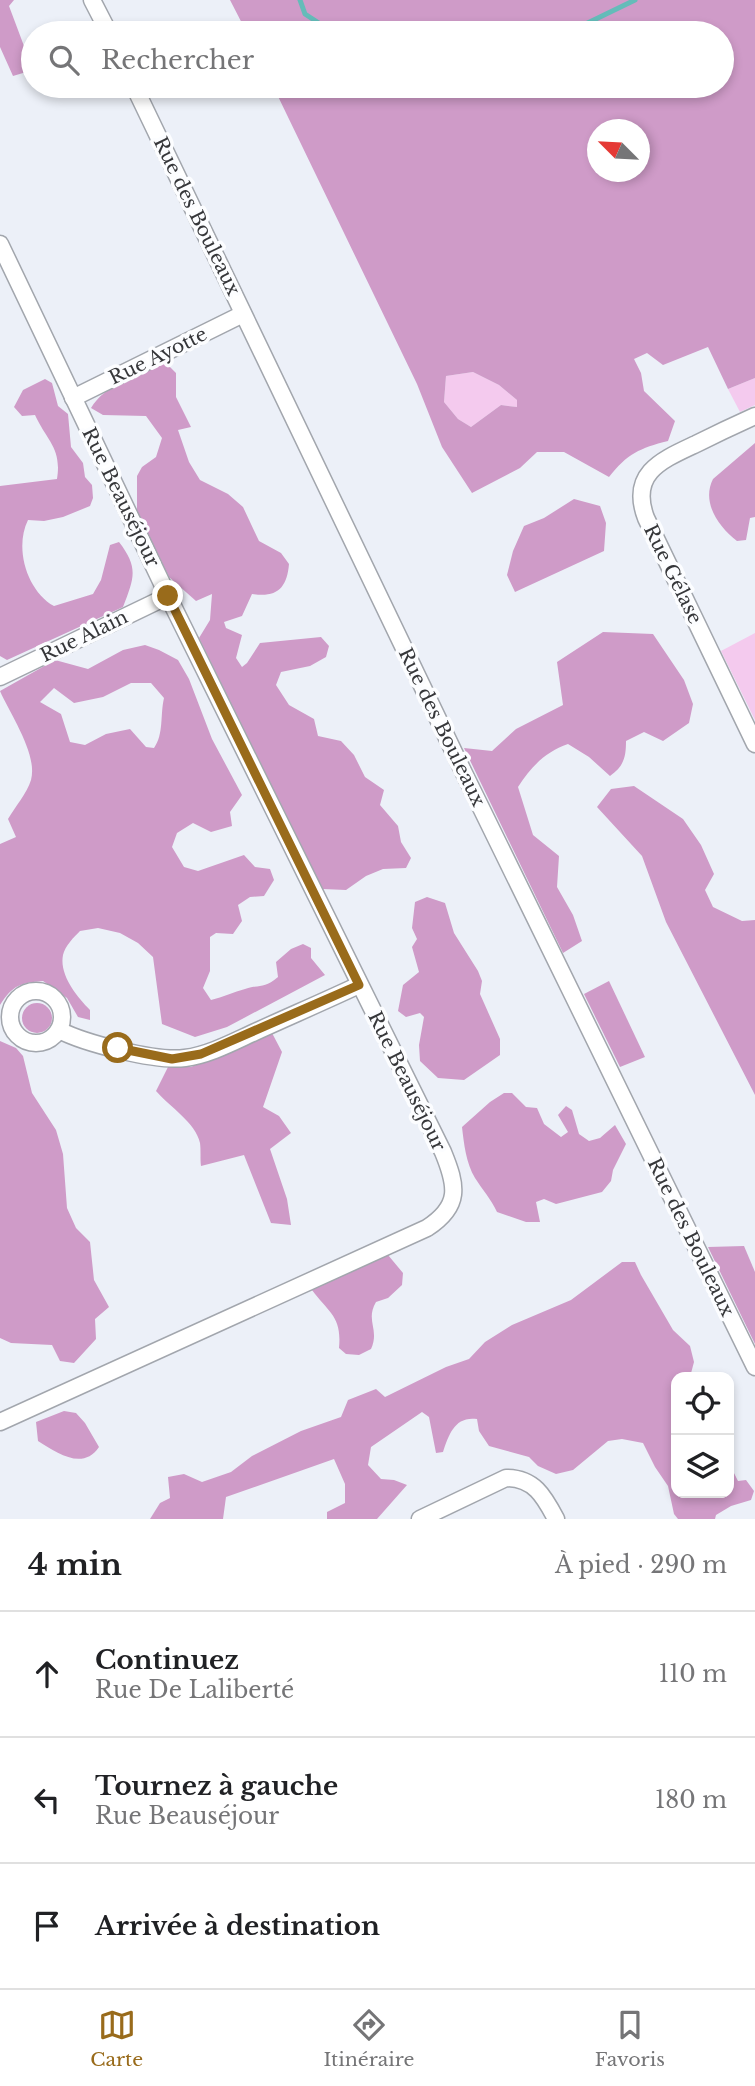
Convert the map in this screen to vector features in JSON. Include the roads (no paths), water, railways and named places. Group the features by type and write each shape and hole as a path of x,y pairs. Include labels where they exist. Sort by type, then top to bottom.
{"street":[{"path":"92,0 102,21"},
{"name":"Rue des Bouleaux","path":"140,98 456,756 755,1367"},
{"name":"Rue Beauséjour","path":"0,244 168,596 451,1171 454,1194 444,1214 427,1228 0,1422"},
{"name":"Rue Ayotte","path":"73,398 243,314"},
{"name":"Rue Gélase","path":"755,416 658,463 643,483 641,494 646,518 755,744"},
{"name":"Rue Alain","path":"0,677 168,596"},
{"path":"59,1030 118,1048 172,1059 185,1058 219,1048 359,985"},
{"path":"420,1519 506,1478 518,1478 539,1490 556,1519"}],"waterway":[{"path":"300,0 305,14 316,21"},
{"path":"592,21 635,0"}]}
